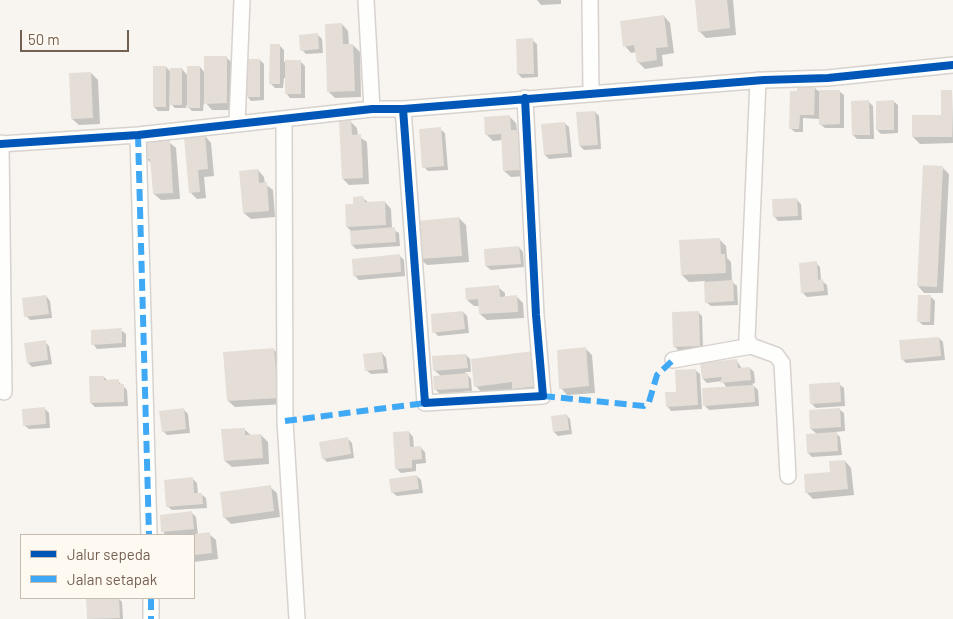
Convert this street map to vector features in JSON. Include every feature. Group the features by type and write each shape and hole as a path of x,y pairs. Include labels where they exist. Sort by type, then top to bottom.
{"street":[{"path":"237,124 242,0"},
{"path":"366,0 372,109"},
{"path":"590,0 591,94"},
{"path":"4,392 0,144 138,135 372,109 403,109 758,80 828,78 953,65"},
{"path":"751,346 747,339 747,328 758,80"},
{"path":"403,109 424,403 543,396 536,315 524,98"},
{"path":"284,120 285,421 297,619"},
{"path":"138,135 149,534"},
{"path":"673,360 751,346 776,355 782,363 788,476"},
{"path":"151,599 152,619"}],"building":[{"path":"695,0 727,0 730,28 698,32"},
{"path":"664,15 668,47 656,48 657,60 637,63 634,45 623,47 620,21"},
{"path":"342,23 343,44 353,44 355,91 327,92 325,24"},
{"path":"318,33 319,49 300,51 299,35"},
{"path":"533,38 534,74 517,74 516,39"},
{"path":"270,44 280,44 280,84 269,84"},
{"path":"204,56 227,56 227,103 204,104"},
{"path":"246,59 260,59 260,97 246,97"},
{"path":"285,60 301,60 301,94 285,94"},
{"path":"153,66 166,66 166,107 153,107"},
{"path":"187,66 200,66 200,108 187,108"},
{"path":"170,68 182,68 182,105 169,105"},
{"path":"91,72 93,118 71,119 69,73"},
{"path":"797,86 815,86 814,115 800,115 799,129 789,129 790,91 797,91"},
{"path":"819,90 840,90 840,124 819,125"},
{"path":"941,90 952,90 952,137 912,137 912,115 941,115"},
{"path":"869,100 870,135 852,135 851,101"},
{"path":"894,100 894,130 876,130 876,101"},
{"path":"595,111 598,145 579,146 576,112"},
{"path":"510,115 511,130 518,130 520,170 503,171 501,134 485,135 484,117"},
{"path":"351,120 352,135 361,134 363,178 342,179 339,121"},
{"path":"565,122 568,153 544,155 541,124"},
{"path":"441,127 444,166 422,168 419,129"},
{"path":"205,135 208,169 198,170 200,192 189,193 184,137"},
{"path":"170,140 173,193 153,194 150,159 144,159 143,143"},
{"path":"923,165 943,166 937,287 917,286"},
{"path":"258,169 259,183 267,182 269,211 243,213 239,171"},
{"path":"363,196 365,202 385,201 386,225 346,227 345,204 353,204 353,197"},
{"path":"797,198 798,216 773,217 772,199"},
{"path":"459,217 462,256 419,259 416,221"},
{"path":"395,227 396,242 351,245 350,231"},
{"path":"720,238 721,254 725,254 726,273 681,275 679,240"},
{"path":"519,246 521,264 485,266 484,249"},
{"path":"400,254 401,272 353,276 352,259"},
{"path":"817,261 818,280 823,279 824,291 801,293 799,263"},
{"path":"733,280 734,301 705,303 704,282"},
{"path":"499,285 500,297 517,295 518,312 479,314 478,299 466,300 465,288"},
{"path":"46,295 49,314 24,317 22,298"},
{"path":"918,295 931,295 930,322 917,322"},
{"path":"463,311 465,329 432,333 431,314"},
{"path":"699,311 700,346 673,347 672,312"},
{"path":"122,328 122,343 91,345 91,330"},
{"path":"939,337 941,356 901,360 899,340"},
{"path":"46,340 48,360 27,363 24,343"},
{"path":"586,347 589,386 559,389 557,350"},
{"path":"274,348 278,398 227,401 223,352"},
{"path":"533,351 537,386 512,389 512,382 474,387 471,359"},
{"path":"382,352 384,369 365,371 363,354"},
{"path":"466,354 468,368 433,371 432,356"},
{"path":"737,359 738,368 750,367 751,380 720,383 722,377 702,379 700,363"},
{"path":"696,369 698,405 666,407 665,392 676,392 675,370"},
{"path":"468,373 469,388 434,390 433,376"},
{"path":"89,376 104,376 104,380 119,379 119,384 124,384 124,402 90,403"},
{"path":"840,382 841,402 810,404 809,384"},
{"path":"754,385 755,402 703,406 702,388"},
{"path":"45,407 46,424 23,426 22,409"},
{"path":"184,408 186,429 162,432 159,411"},
{"path":"840,408 841,427 810,429 809,410"},
{"path":"567,414 569,430 553,432 551,416"},
{"path":"245,428 245,435 261,434 263,458 224,461 221,429"},
{"path":"409,431 410,447 421,446 422,459 412,460 412,468 395,469 393,432"},
{"path":"837,432 838,451 807,453 806,434"},
{"path":"348,437 351,454 322,459 319,442"},
{"path":"845,460 848,489 805,493 804,474 830,472 829,461"},
{"path":"417,475 419,489 391,493 389,479"},
{"path":"193,477 194,493 202,493 203,504 166,507 164,480"},
{"path":"271,485 274,511 223,518 220,492"},
{"path":"192,511 194,529 161,532 160,515"},
{"path":"210,532 212,553 195,555 194,534"},
{"path":"86,599 119,599 120,618 87,619"}],"marked path":[{"path":"138,135 149,534"},
{"path":"543,396 644,406 649,402 657,375 673,360"},
{"path":"285,421 425,403"},
{"path":"151,599 151,619"}],"cycle path":[{"path":"0,144 138,135 372,109 403,109 764,80 828,78 953,65"},
{"path":"403,109 425,403 543,396 536,315 525,98"}]}
